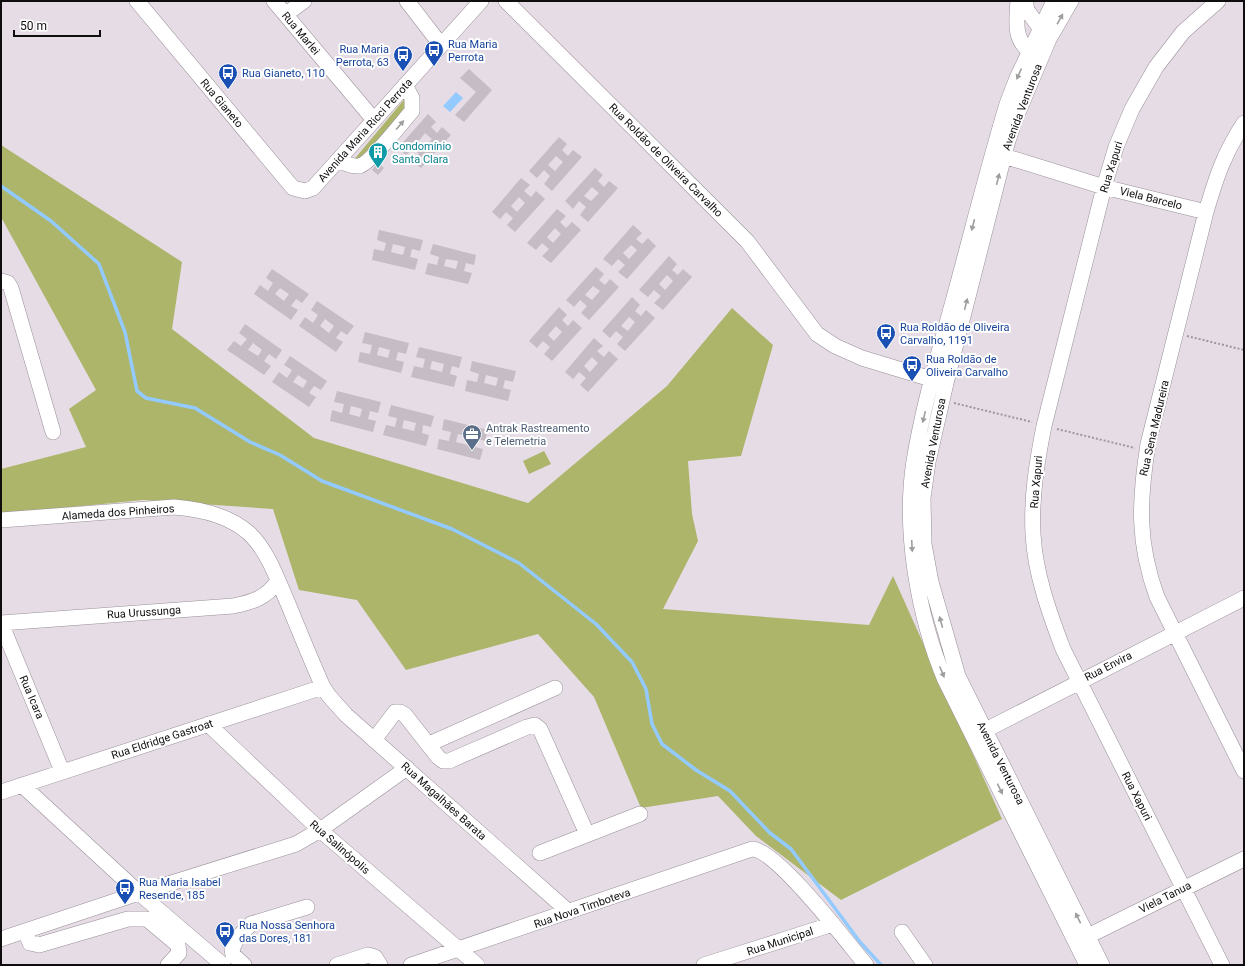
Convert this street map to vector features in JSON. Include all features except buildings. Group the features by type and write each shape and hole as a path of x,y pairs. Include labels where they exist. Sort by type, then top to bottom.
{"street":[{"name":"Rua Marlei","path":"274,1 374,120"},
{"path":"286,14 304,1"},
{"path":"408,1 441,45"},
{"name":"Avenida Maria Ricci Perrota","path":"314,188 481,1"},
{"name":"Rua Roldão de Oliveira Carvalho","path":"506,1 747,241 817,334 835,346 862,358 939,381"},
{"path":"1018,1 1016,22 1018,37 1035,54"},
{"path":"1025,1 1027,10 1044,34"},
{"name":"Avenida Venturosa","path":"939,381 1014,122 1035,54 1044,34 1054,1"},
{"name":"Avenida Venturosa","path":"1044,34 1071,1"},
{"name":"Rua Xapuri","path":"1218,1 1183,32 1156,67 1132,109 1116,147 1104,187 1044,426 1037,461 1033,498 1033,535 1040,576 1050,614 1063,648 1222,965"},
{"name":"Rua Gianeto","path":"139,2 293,188 304,191 314,188"},
{"name":"Avenida Venturosa","path":"1035,54 1017,78 997,137 939,381 925,480 924,544 930,582 952,661 965,692 979,733 1087,965"},
{"path":"338,160 352,166 359,166 367,161 377,151 412,111 412,98 405,85"},
{"name":"Rua Sena Madureira","path":"1244,122 1229,146 1216,178 1206,212 1148,444 1142,482 1140,517 1149,573 1157,597 1244,771"},
{"name":"Viela Barcelo","path":"1004,156 1104,187 1206,212"},
{"path":"6,284 53,432"},
{"name":"Alameda dos Pinheiros","path":"1,520 174,507 198,509 216,514 249,534 270,561 323,687"},
{"name":"Rua Urussunga","path":"1,623 233,606 258,600 266,595 278,580"},
{"name":"Rua Envira","path":"979,733 1244,598"},
{"name":"Rua Icara","path":"1,623 62,771"},
{"name":"Rua Eldridge Gastroat","path":"1,792 323,687"},
{"name":"Rua Magalhães Barata","path":"323,687 338,706 374,740 569,912"},
{"path":"429,744 555,688"},
{"path":"374,740 395,712 400,712 406,715 438,757 443,761 449,761 527,727 535,725 540,729 587,834"},
{"name":"Rua Salinópolis","path":"208,724 320,830 477,965"},
{"name":"Avenida Venturosa","path":"979,733 1088,936 1102,965"},
{"path":"1,939 139,892 296,844 320,830 407,768"},
{"path":"22,785 139,892 223,965"},
{"path":"540,853 640,814"},
{"name":"Rua Nova Timboteva","path":"411,965 459,950 752,849 762,851 783,869 832,924"},
{"name":"Viela Tanua","path":"1088,936 1244,859"},
{"path":"244,965 233,955 232,949 238,937 251,924 307,907"},
{"path":"25,931 30,943 38,944 128,919 147,919 178,946 179,952 168,965"},
{"path":"832,924 866,965"},
{"name":"Rua Municipal","path":"704,965 832,924"},
{"path":"902,932 925,965"},
{"path":"337,965 368,955 375,957 380,965"}],"path":[{"path":"1176,333 1244,350"}],"green space":[{"path":"407,96 409,105 364,161 352,162"},
{"path":"1,145 182,262 172,329 314,438 528,503 667,386 732,308 773,345 741,456 688,461 692,514 698,541 663,609 869,625 893,576 1002,819 841,900 756,836 718,796 641,808 594,697 538,634 406,670 357,600 299,590 273,509 143,500 1,514 1,469 86,447 69,409 96,390 1,217"},
{"path":"544,451 551,464 529,474 523,461"}],"water":[{"path":"456,92 463,98 450,112 443,106"}],"waterway":[{"path":"1,186 51,221 99,264 125,332 137,391 146,398 195,408 250,442 280,455 322,481 452,529 519,563 596,624 632,662 646,689 652,724 662,744 696,770 730,791 770,833 791,849 860,942 881,965"}],"place":[{"name":"Rua Maria Perrota","path":"434,67"},
{"name":"Rua Maria Perrota, 63","path":"403,72"},
{"name":"Rua Gianeto, 110","path":"228,90"},
{"name":"Condomínio Santa Clara","path":"378,169"},
{"name":"Rua Roldão de Oliveira Carvalho, 1191","path":"886,350"},
{"name":"Rua Roldão de Oliveira Carvalho","path":"912,382"},
{"name":"Antrak Rastreamento e Telemetria","path":"472,451"},
{"name":"Rua Maria Isabel Resende, 185","path":"125,905"},
{"name":"Rua Nossa Senhora das Dores, 181","path":"225,948"}]}
